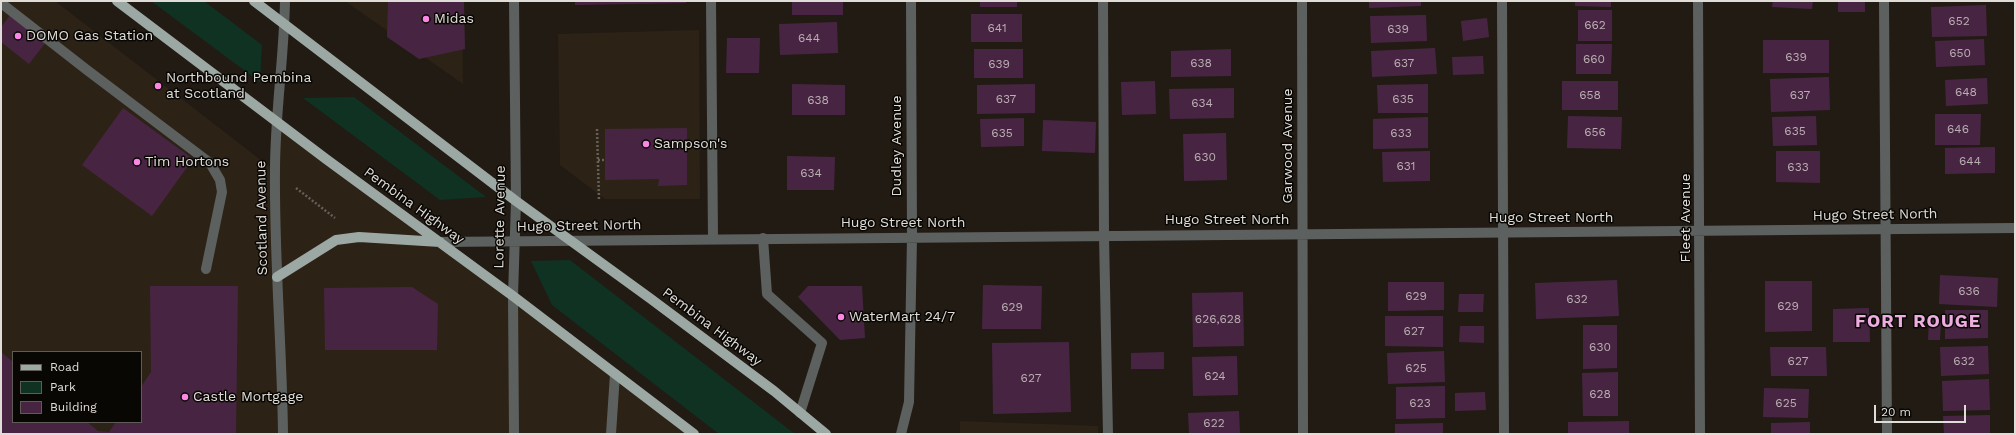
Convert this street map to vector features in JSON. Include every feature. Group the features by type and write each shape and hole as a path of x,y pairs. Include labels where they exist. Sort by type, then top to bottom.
{"main road":[{"name":"Pembina Highway","path":"117,1 326,159 513,296 694,434"},
{"name":"Pembina Highway","path":"254,1 516,201 573,241 755,377 826,434"},
{"path":"277,278 336,240 359,238 440,242"}],"street":[{"name":"Scotland Avenue","path":"283,434 277,278 275,171 276,120 285,25 285,1"},
{"name":"Lorette Avenue","path":"514,1 516,201 513,296 514,434"},
{"path":"711,1 712,239"},
{"name":"Dudley Avenue","path":"901,434 909,402 912,237 911,1"},
{"path":"1103,1 1104,236 1108,434"},
{"name":"Garwood Avenue","path":"1302,1 1304,434"},
{"path":"1502,1 1504,434"},
{"name":"Fleet Avenue","path":"1698,1 1700,434"},
{"path":"1884,1 1887,434"},
{"path":"1,3 87,70 203,156 213,167 220,180 222,192 206,269"},
{"name":"Hugo Street North","path":"440,242 514,240 573,241 764,238 2015,228"},
{"path":"764,238 767,294 822,343 800,413"},
{"path":"611,434 615,374"}],"path":[{"path":"597,129 600,200"},
{"path":"598,160 605,160"},
{"path":"295,187 338,221"}],"shaded area":[{"path":"1,1 55,1 275,171 276,120 694,434 1,434"},
{"name":"Midas","path":"345,1 462,1 463,84"},
{"path":"699,30 700,199 605,199 560,165 558,34"},
{"path":"960,421 1098,426 1098,434 960,434"}],"green space":[{"path":"151,1 204,1 262,45 260,82"},
{"path":"354,97 486,197 440,200 303,98"},
{"path":"570,260 795,434 719,434 552,305 531,261"}],"building":[{"name":"Midas","path":"388,1 464,1 465,49 419,59 387,37"},
{"path":"575,1 686,1 686,3 575,5"},
{"path":"792,1 843,1 843,15 792,15"},
{"path":"980,1 1017,1 1017,7 980,7"},
{"path":"1369,1 1421,1 1421,6 1369,8"},
{"path":"1575,1 1611,1 1611,7 1575,6"},
{"path":"1773,1 1813,1 1812,9 1772,7"},
{"path":"1838,1 1865,1 1865,12 1838,12"},
{"path":"1986,5 1987,36 1932,37 1931,7"},
{"path":"1578,10 1612,10 1612,41 1578,41"},
{"path":"11,14 46,42 29,64 1,42 1,27"},
{"path":"971,14 1022,14 1022,42 971,42"},
{"path":"1426,15 1427,41 1371,43 1370,16"},
{"path":"1487,18 1489,37 1463,41 1461,21"},
{"path":"837,22 838,53 780,55 779,24"},
{"path":"727,38 760,38 759,73 726,73"},
{"path":"1984,39 1985,65 1936,67 1935,41"},
{"path":"1763,40 1829,40 1829,73 1763,73"},
{"path":"1576,44 1612,44 1611,74 1576,74"},
{"path":"1435,48 1437,74 1372,77 1371,51"},
{"path":"974,49 1023,49 1023,78 974,78"},
{"path":"1231,49 1231,76 1171,77 1171,51"},
{"path":"1483,56 1484,74 1453,75 1452,57"},
{"path":"1829,77 1830,110 1771,112 1770,79"},
{"path":"1987,78 1988,104 1946,106 1945,80"},
{"path":"1155,81 1156,114 1122,115 1121,82"},
{"path":"1562,81 1618,81 1618,110 1562,110"},
{"path":"792,84 845,85 845,115 792,115"},
{"path":"1035,84 1035,113 977,114 977,85"},
{"path":"1428,84 1428,113 1378,113 1377,85"},
{"path":"1234,88 1234,118 1170,119 1169,89"},
{"name":"Tim Hortons","path":"123,108 193,159 152,216 82,165"},
{"path":"1935,114 1981,114 1980,145 1935,145"},
{"path":"1568,116 1622,117 1621,149 1567,148"},
{"path":"1816,116 1817,145 1773,146 1772,117"},
{"path":"1428,117 1428,148 1373,149 1373,119"},
{"path":"1024,118 1024,146 981,147 980,119"},
{"path":"1043,120 1096,122 1095,153 1042,151"},
{"name":"Sampson's","path":"687,128 687,185 658,186 659,179 605,180 605,129"},
{"path":"1226,133 1227,180 1184,181 1183,134"},
{"path":"1995,147 1995,173 1945,174 1945,148"},
{"path":"1430,151 1430,181 1383,182 1382,152"},
{"path":"1776,151 1820,151 1820,183 1776,182"},
{"path":"787,156 835,157 834,190 787,190"},
{"path":"1940,275 1998,278 1997,307 1939,304"},
{"path":"1617,280 1619,316 1536,319 1535,283"},
{"path":"1765,281 1812,281 1812,331 1765,332"},
{"path":"1388,282 1444,282 1444,310 1388,311"},
{"path":"983,285 1042,286 1041,329 982,329"},
{"path":"150,286 238,286 236,434 1,434 1,352 12,361 12,423 88,423 98,431 109,432 115,423 142,423 142,386 151,372"},
{"name":"WaterMart 24/7","path":"808,286 862,286 865,338 840,340 798,297"},
{"path":"412,287 438,304 437,350 325,350 324,288"},
{"path":"1243,292 1244,346 1193,347 1192,293"},
{"path":"1459,294 1484,294 1483,312 1458,312"},
{"path":"1869,308 1870,342 1833,342 1833,309"},
{"path":"1945,310 1988,310 1988,338 1945,339"},
{"path":"1385,316 1443,316 1443,347 1385,346"},
{"path":"1929,320 1941,321 1940,340 1928,340"},
{"path":"1583,325 1617,325 1617,368 1583,369"},
{"path":"1460,326 1484,326 1484,343 1459,342"},
{"path":"1069,342 1071,412 993,414 992,343"},
{"path":"1988,346 1989,374 1941,376 1940,347"},
{"path":"1770,347 1826,347 1827,376 1771,376"},
{"path":"1444,351 1445,382 1388,384 1387,353"},
{"path":"1164,352 1164,369 1131,369 1131,353"},
{"path":"1237,356 1238,395 1193,396 1192,357"},
{"path":"1618,372 1618,416 1583,416 1582,373"},
{"path":"1989,379 1990,410 1943,411 1942,381"},
{"path":"1445,386 1445,418 1396,419 1396,387"},
{"path":"1764,388 1809,389 1808,418 1763,417"},
{"path":"1485,392 1486,410 1455,411 1455,393"},
{"path":"1239,411 1240,434 1189,434 1188,413"},
{"path":"1990,415 1990,434 1944,434 1943,416"},
{"path":"1629,421 1629,434 1568,434 1568,422"},
{"path":"1810,422 1810,434 1771,434 1771,423"},
{"path":"1443,423 1443,434 1395,434 1395,424"}],"place":[{"name":"Midas","path":"426,19"},
{"name":"DOMO Gas Station","path":"18,36"},
{"name":"Northbound Pembina at Scotland","path":"158,86"},
{"name":"Sampson's","path":"646,144"},
{"name":"Tim Hortons","path":"137,162"},
{"name":"WaterMart 24/7","path":"841,317"},
{"name":"Castle Mortgage","path":"185,397"}],"district":[{"name":"FORT ROUGE","path":"1918,322"}]}
